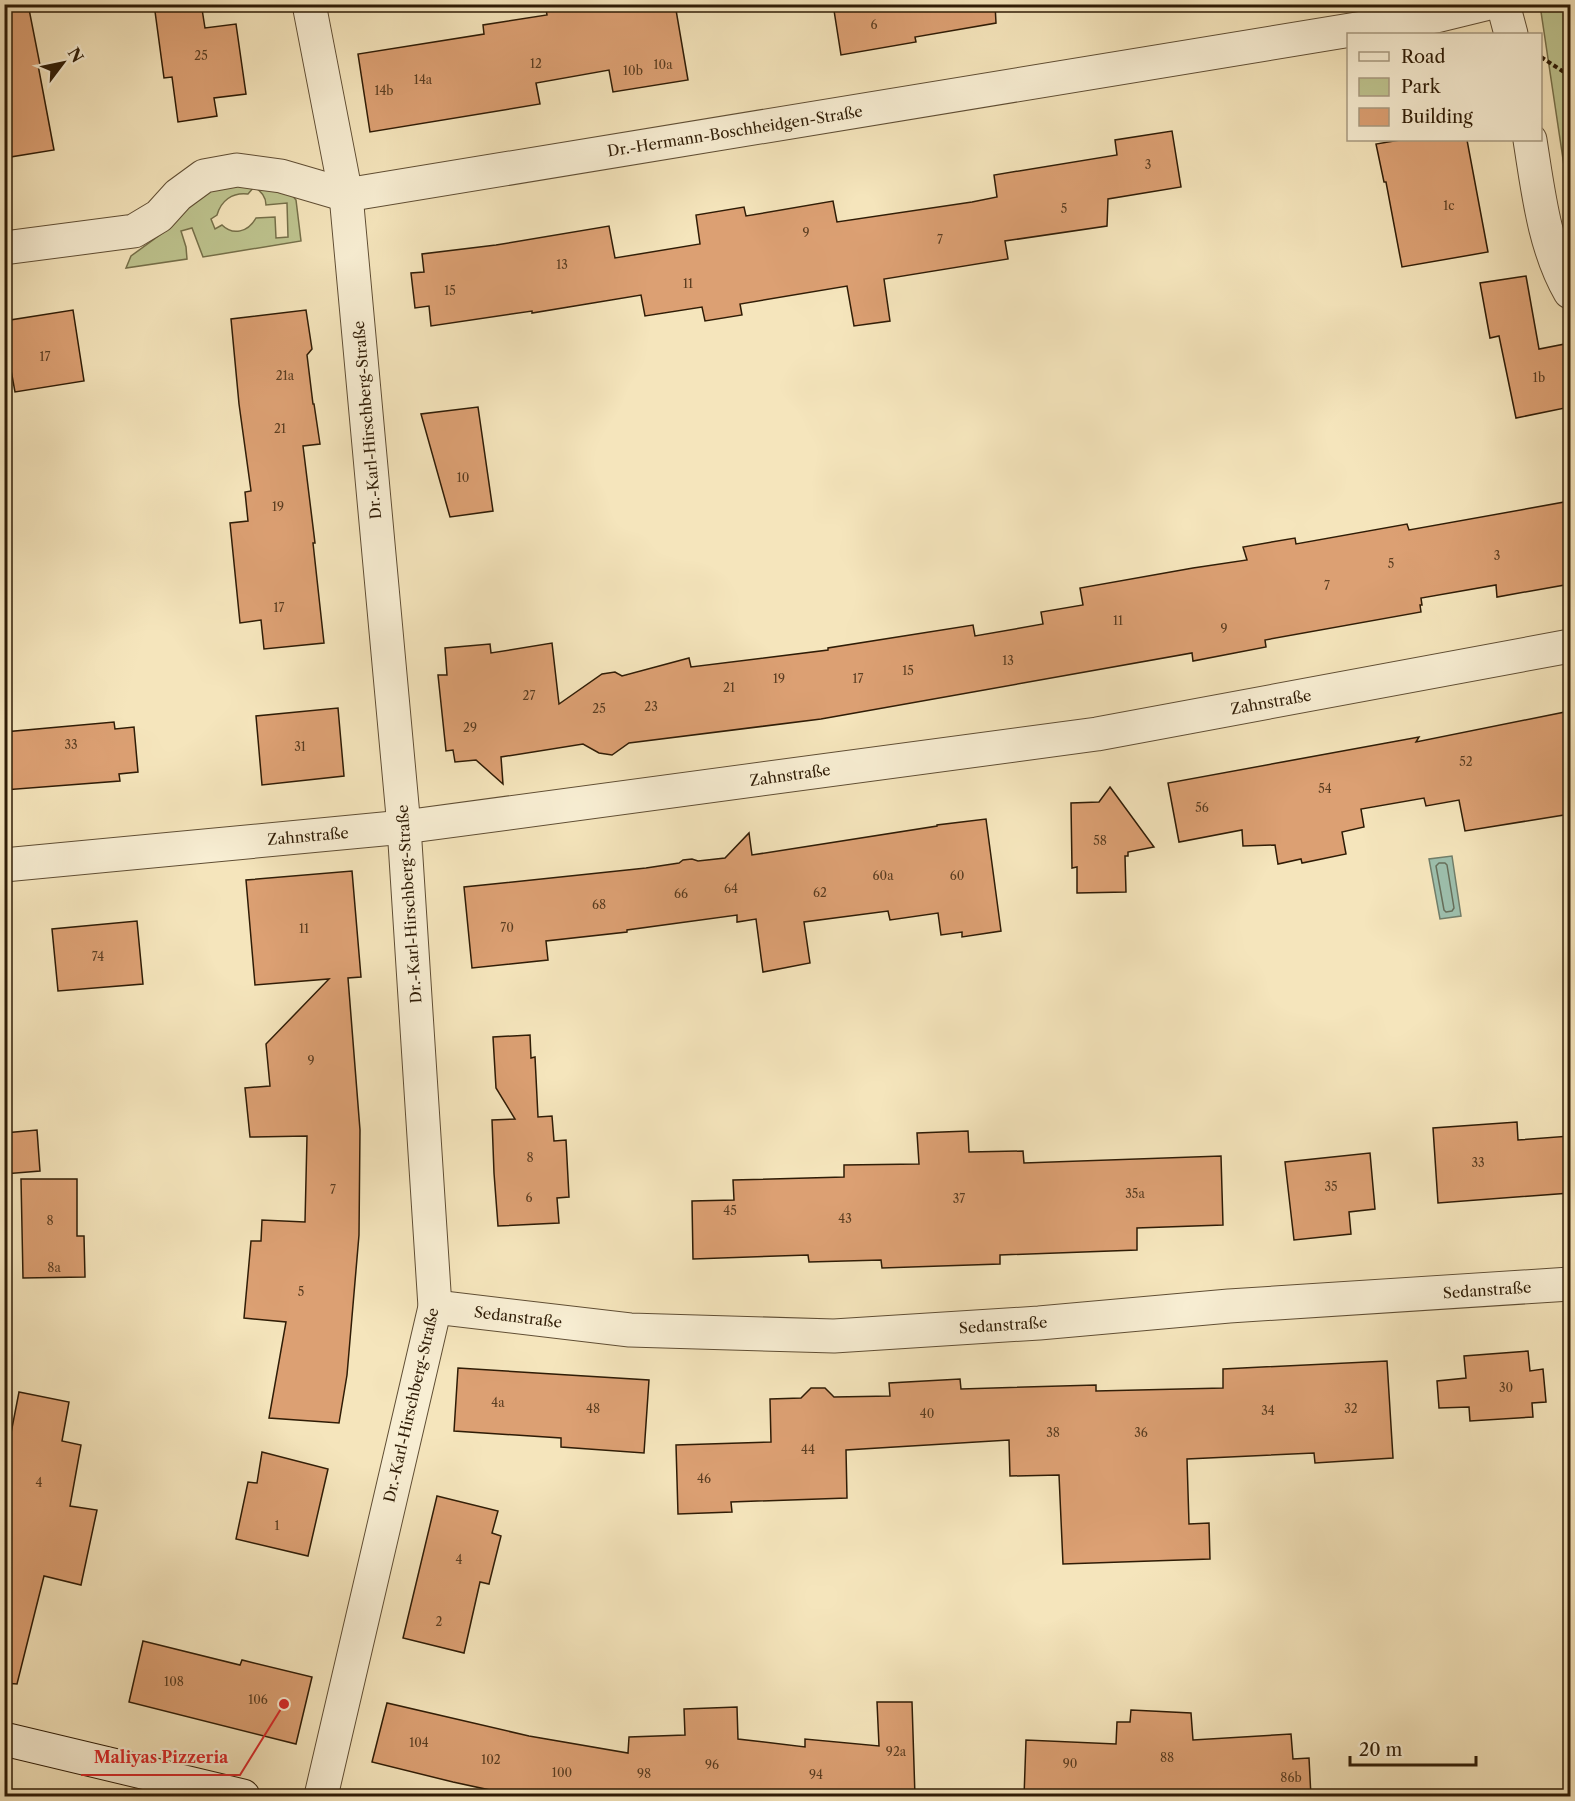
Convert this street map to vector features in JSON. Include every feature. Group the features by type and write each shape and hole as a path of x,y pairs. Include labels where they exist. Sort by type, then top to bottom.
{"street":[{"name":"Dr.-Karl-Hirschberg-Straße","path":"309,4 346,195 404,827 435,1307 321,1797"},
{"name":"Dr.-Hermann-Boschheidgen-Straße","path":"4,248 134,231 159,216 178,195 204,176 237,170 282,177 346,195 1436,16 1485,4"},
{"path":"1503,4 1511,33"},
{"path":"1530,141 1552,249 1561,276 1570,292"},
{"name":"Zahnstraße","path":"4,865 404,827 1097,734 1570,646"},
{"name":"Sedanstraße","path":"435,1307 630,1330 834,1336 1039,1323 1229,1306 1570,1284"},
{"path":"4,1739 243,1797"}],"path":[{"path":"1542,58 1570,76"}],"green space":[{"path":"1540,5 1570,5 1570,206"},
{"path":"251,184 292,195 296,200 301,241 203,257 192,228 181,231 187,259 126,268 131,256 168,229 187,204 215,189","holes":["254,187 261,192 266,205 287,203 288,237 276,238 275,217 256,218 249,227 240,231 231,231 222,225 215,229 211,219 217,215 224,202 237,194 248,194"]}],"water":[{"path":"1452,856 1461,916 1440,919 1429,859"}],"building":[{"path":"4,4 28,4 54,150 4,158"},
{"path":"154,4 193,4 194,10 202,9 205,28 236,24 246,94 214,98 217,116 178,122 172,77 164,78"},
{"path":"545,4 675,4 688,80 613,92 609,70 536,83 540,104 370,132 358,54 484,34 483,25 547,15"},
{"path":"833,4 995,4 996,23 915,37 916,42 841,55"},
{"path":"1172,131 1181,187 1108,199 1107,226 1005,241 1008,259 884,279 890,321 854,326 847,286 740,304 742,315 705,321 702,307 645,316 641,295 532,313 532,311 431,326 429,306 415,308 411,273 424,272 422,254 496,245 609,226 615,258 700,244 696,215 744,207 746,216 833,201 837,222 972,202 997,197 994,175 1117,155 1115,140"},
{"path":"1394,141 1467,141 1488,252 1402,267 1386,182 1384,182 1376,144"},
{"path":"1526,276 1539,349 1565,344 1570,371 1570,407 1516,418 1499,336 1490,338 1480,283"},
{"path":"73,310 84,381 15,392 4,321"},
{"path":"306,310 312,349 307,355 320,444 303,446 324,643 264,649 261,620 240,623 230,523 248,521 245,492 251,491 239,404 231,319"},
{"path":"478,407 493,511 450,517 421,414"},
{"path":"1570,501 1570,584 1497,597 1496,585 1421,598 1421,612 1265,640 1266,647 1193,661 1192,653 821,719 629,743 612,755 599,753 583,744 501,757 503,784 476,760 455,762 453,750 446,751 438,675 447,675 445,648 490,644 491,653 552,643 559,704 602,674 615,672 622,676 689,658 691,667 828,650 828,648 973,625 975,636 1043,624 1041,612 1083,605 1080,588 1247,560 1243,547 1295,538 1296,544 1407,524 1409,530"},
{"path":"338,708 344,776 262,785 256,716"},
{"path":"1570,711 1570,814 1465,831 1459,800 1426,806 1424,798 1361,809 1364,827 1342,832 1346,854 1302,863 1301,859 1278,864 1275,845 1243,846 1242,830 1179,842 1168,783 1419,737 1416,742"},
{"path":"114,722 115,729 134,727 138,772 119,774 120,781 4,790 4,732"},
{"path":"1110,787 1154,847 1128,852 1128,856 1125,856 1126,892 1077,893 1077,867 1072,868 1071,803 1099,802"},
{"path":"986,819 1001,931 962,937 962,932 941,935 938,913 890,920 888,911 804,922 810,963 763,972 756,919 737,922 737,915 627,930 627,932 546,941 548,960 472,968 464,887 646,868 692,859 698,861 725,858 749,833 752,855"},
{"path":"352,871 361,977 348,978 360,1130 359,1235 347,1375 339,1423 269,1418 286,1322 244,1318 251,1241 261,1241 262,1220 305,1222 307,1136 250,1137 245,1088 270,1086 266,1044 329,979 255,985 246,880"},
{"path":"137,921 143,984 58,991 52,929"},
{"path":"530,1035 531,1058 535,1057 538,1117 552,1116 554,1141 566,1140 569,1197 557,1198 559,1223 498,1226 492,1120 515,1119 496,1088 493,1037"},
{"path":"1517,1122 1518,1140 1570,1136 1570,1193 1438,1203 1433,1128"},
{"path":"37,1130 40,1171 4,1174 4,1133"},
{"path":"968,1131 969,1152 1023,1151 1024,1163 1221,1156 1223,1225 1137,1228 1137,1250 1000,1255 1000,1264 882,1268 881,1260 809,1262 808,1255 693,1259 692,1201 734,1200 733,1180 844,1177 844,1165 919,1164 917,1133"},
{"path":"1370,1153 1375,1209 1349,1212 1351,1234 1294,1240 1285,1162"},
{"path":"21,1179 77,1179 77,1236 84,1236 85,1277 23,1278"},
{"path":"1528,1351 1530,1371 1543,1369 1546,1402 1532,1403 1533,1417 1470,1421 1469,1407 1439,1408 1437,1381 1466,1378 1464,1356"},
{"path":"1387,1361 1393,1458 1315,1463 1314,1453 1187,1459 1189,1524 1209,1523 1210,1559 1063,1564 1059,1475 1010,1476 1009,1440 846,1450 847,1498 731,1502 732,1512 678,1514 676,1445 771,1442 770,1399 801,1398 811,1388 825,1388 834,1397 890,1396 889,1383 960,1379 961,1389 1096,1385 1096,1391 1223,1388 1223,1369"},
{"path":"458,1368 649,1380 644,1453 561,1447 561,1438 454,1431"},
{"path":"19,1392 69,1402 62,1441 81,1445 70,1506 97,1510 81,1585 44,1576 17,1684 4,1683 4,1469"},
{"path":"262,1452 328,1469 308,1556 236,1539 248,1482 257,1483"},
{"path":"437,1496 498,1511 492,1533 501,1536 489,1584 480,1582 464,1653 403,1638"},
{"path":"143,1641 240,1665 242,1660 312,1677 296,1744 129,1702"},
{"path":"877,1702 912,1702 915,1797 777,1797 778,1793 691,1797 522,1797 372,1762 387,1703 529,1736 628,1753 629,1737 685,1735 684,1709 737,1707 738,1739 805,1747 805,1739 879,1746"},
{"path":"1131,1710 1191,1713 1193,1740 1291,1734 1293,1759 1309,1758 1311,1797 1024,1797 1026,1740 1116,1744 1117,1722 1130,1722"}],"place":[{"name":"Maliyas Pizzeria","path":"284,1704"}]}
